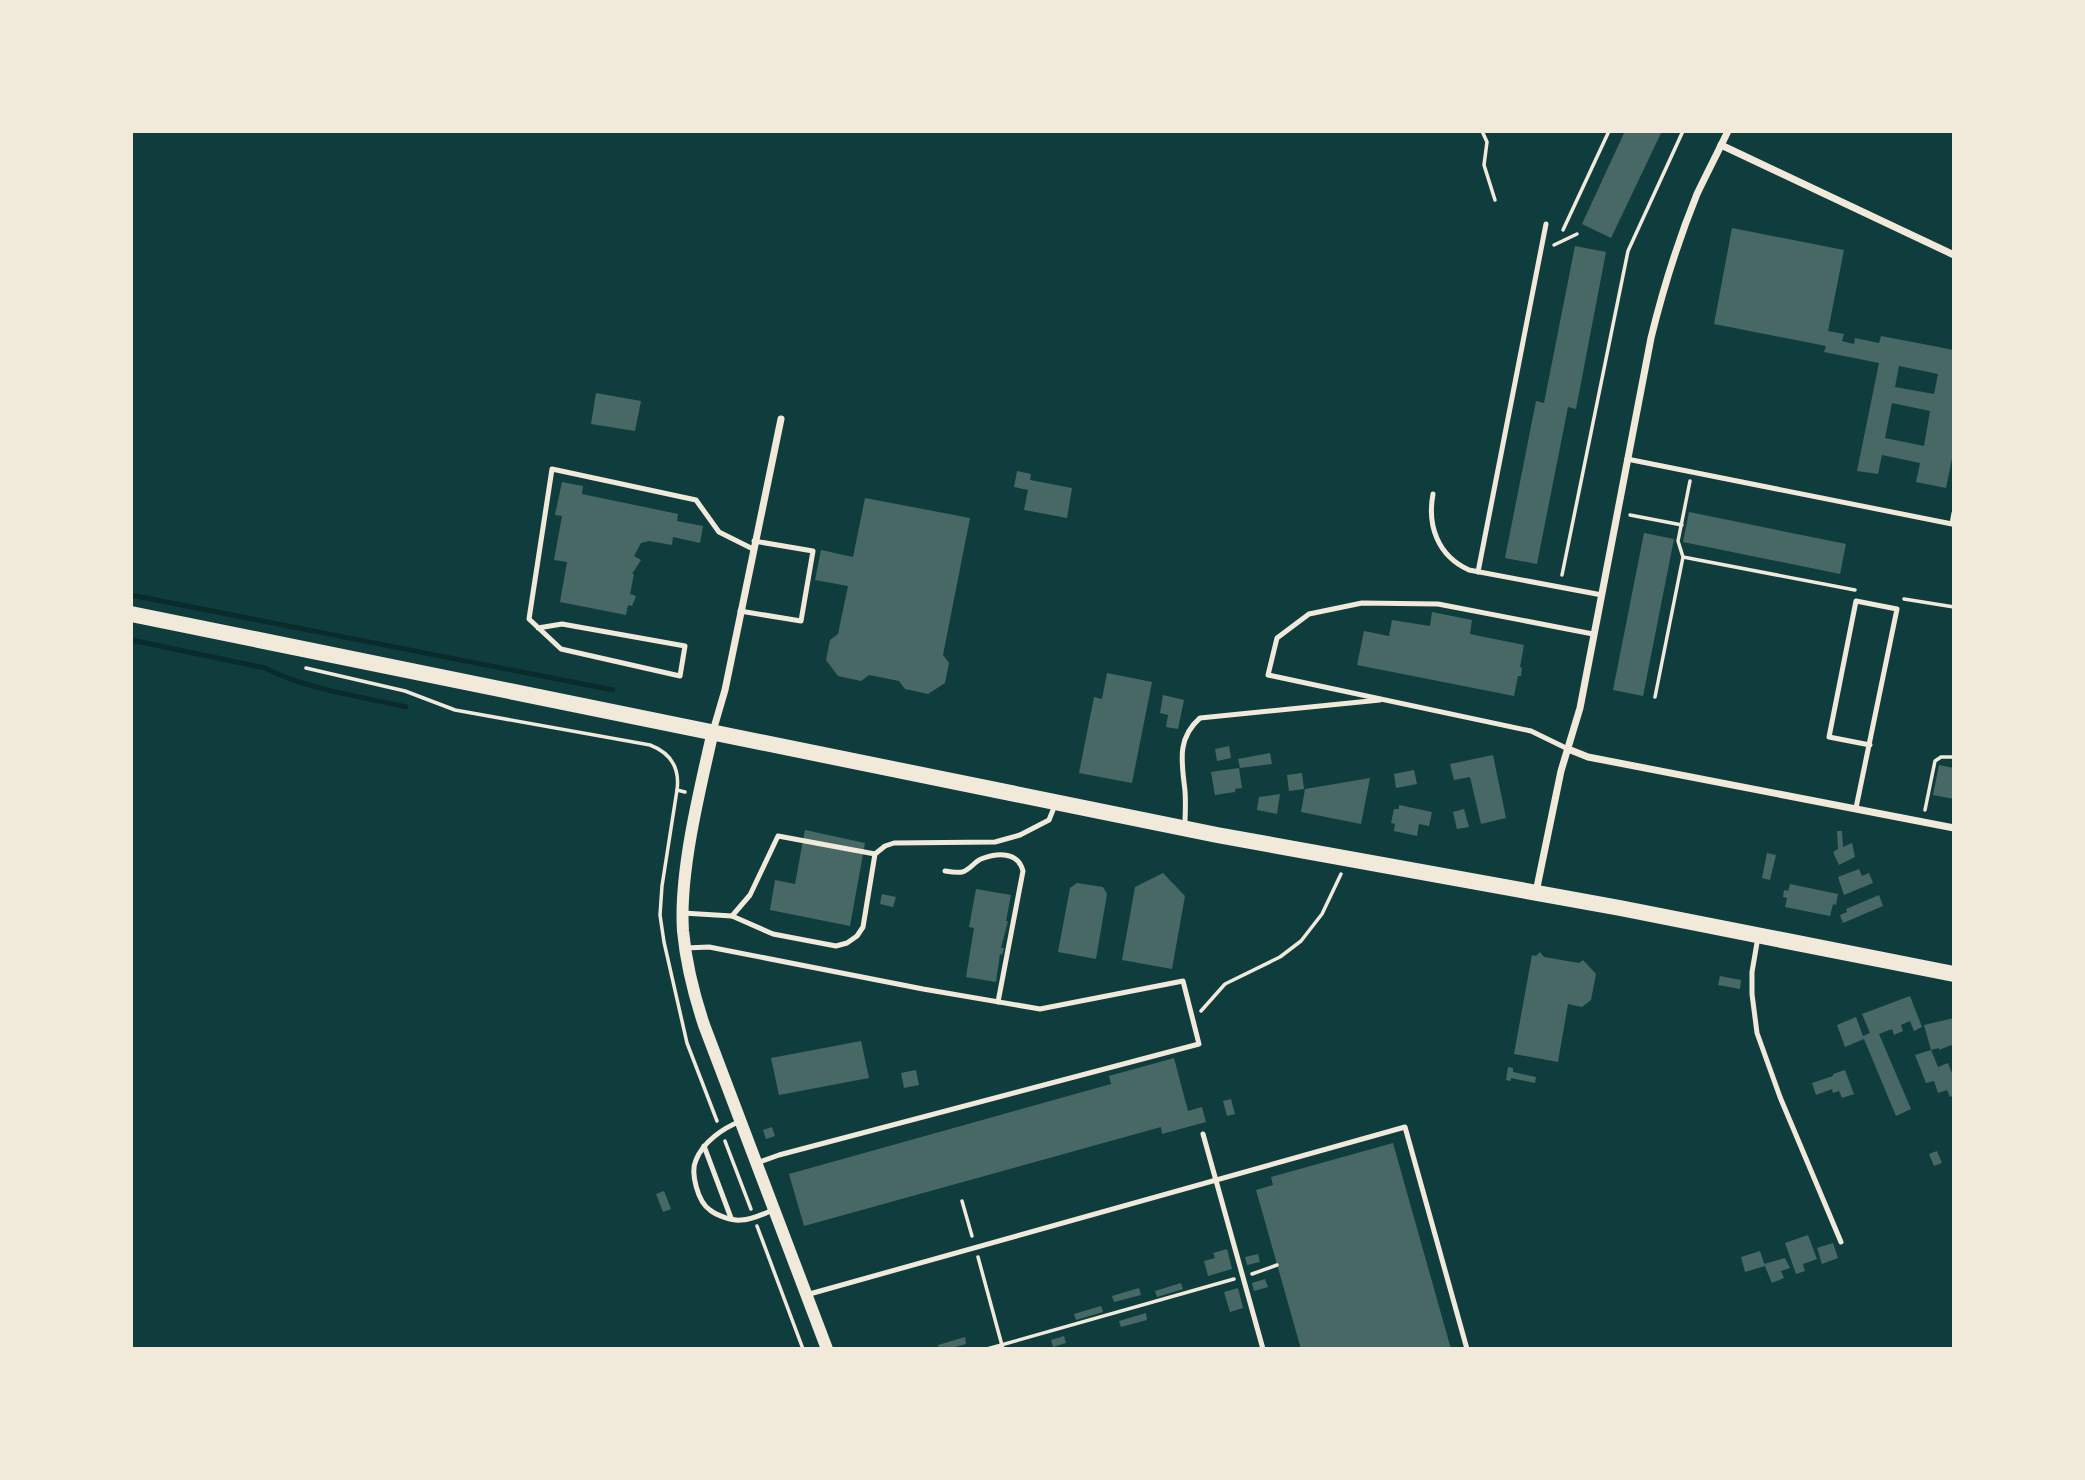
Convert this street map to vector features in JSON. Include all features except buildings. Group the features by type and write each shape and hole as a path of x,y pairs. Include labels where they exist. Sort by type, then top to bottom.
{"main road":[{"path":"131,614 1185,829 1535,892 1954,974"}],"street":[{"path":"1535,892 1561,771 1580,708 1651,338 1671,264 1698,194 1728,131"},
{"path":"1721,145 1954,255"},
{"path":"781,419 699,795 686,873 683,913 685,948 697,1002 827,1349"},
{"path":"1568,749 1588,757 1954,828"}],"lane":[{"path":"1478,572 1546,223"},
{"path":"1628,459 1952,524 1954,513"},
{"path":"538,628 562,624 685,646 680,676 562,649 538,628 529,619 552,469 696,500 719,532 754,545 814,551 800,621 740,611"},
{"path":"1433,494 1431,521 1440,545 1456,564 1478,572 1602,595"},
{"path":"1857,808 1870,745 1897,609 1856,601 1829,737 1870,745"},
{"path":"1568,749 1531,731 1268,674 1277,638 1309,614 1362,603 1438,604 1593,634"},
{"path":"1185,829 1185,790 1181,762 1186,736 1200,718 1385,700"},
{"path":"683,913 732,916 773,934 836,946 847,943 857,936 863,927 876,854 885,846 894,843 995,842 1008,839 1049,820 1056,802"},
{"path":"732,916 750,895 779,836 876,854"},
{"path":"945,871 963,872 979,860 1006,855 1021,863 1023,871 998,1002"},
{"path":"1758,936 1752,994 1757,1032 1780,1097 1841,1242"},
{"path":"685,948 709,947 1040,1009 1183,981 1199,1044 757,1163"},
{"path":"741,1121 729,1126 705,1146 695,1160 693,1174 703,1202 709,1210 731,1219 741,1220 774,1210"},
{"path":"806,1294 1405,1127 1467,1349"},
{"path":"1203,1134 1263,1349"},
{"path":"705,1146 731,1219"}],"path":[{"path":"1482,131 1487,142 1484,165 1496,200"},
{"path":"1563,230 1609,131"},
{"path":"1559,588 1628,251 1684,131"},
{"path":"1655,696 1683,557 1678,541 1692,472"},
{"path":"1618,513 1682,526"},
{"path":"1683,557 1859,591"},
{"path":"1899,598 1954,607"},
{"path":"299,665 418,695 455,709 650,745 661,749 676,767 679,777 677,790 699,795"},
{"path":"1922,822 1933,766 1941,757 1954,757"},
{"path":"1193,1021 1225,984 1279,957 1301,941 1322,914 1348,860"},
{"path":"962,1201 1003,1347"},
{"path":"987,1349 1003,1347 1277,1265"}],"waterway":[{"path":"131,595 613,690"},
{"path":"131,640 265,668 316,687 406,707"}]}
